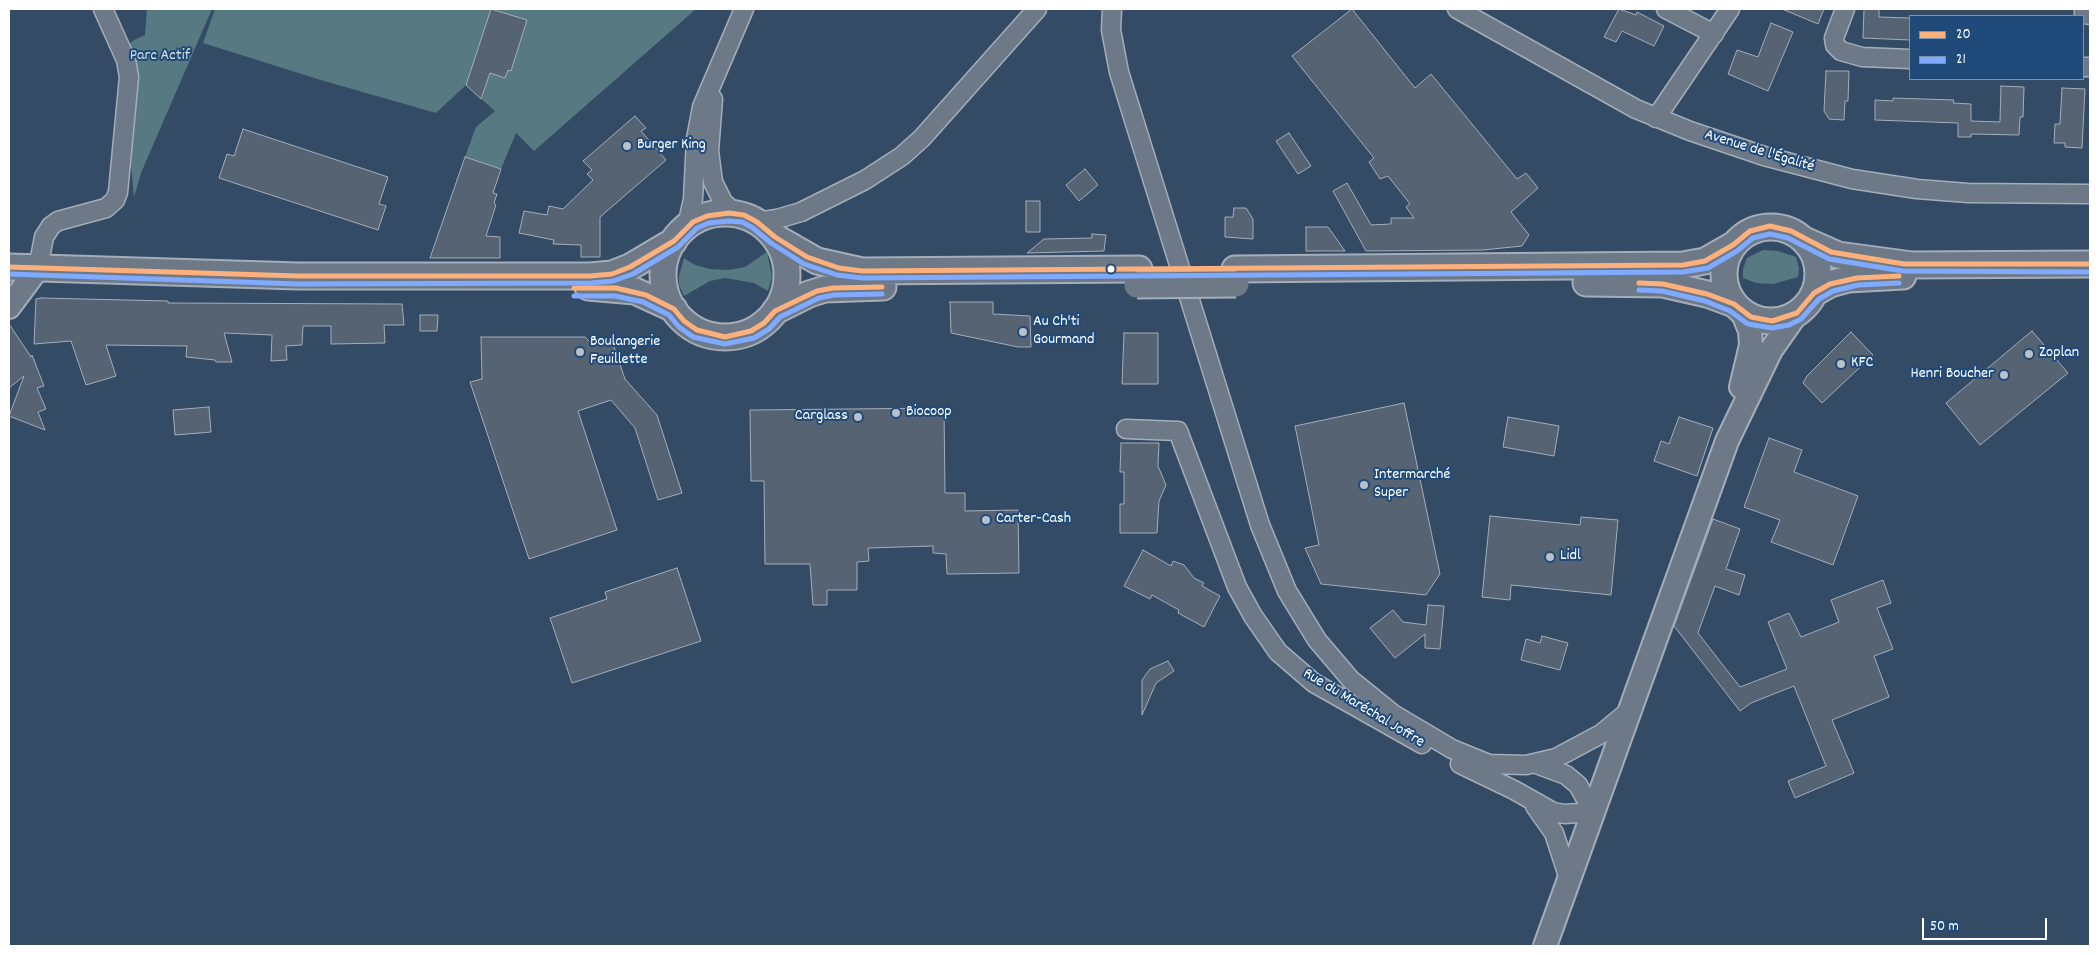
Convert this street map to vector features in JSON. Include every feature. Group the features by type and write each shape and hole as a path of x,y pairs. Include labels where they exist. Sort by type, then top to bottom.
{"main road":[{"path":"27,279 105,271 396,277 590,276 624,269 680,234 700,218 714,214 756,224 817,261 862,271 1138,277 1576,274 1705,261 1733,245 1750,231 1770,226 1791,230 1804,240 1838,254 1912,265 2090,264"},
{"path":"680,234 665,261 665,290 674,309 684,321 697,330 725,337 751,331 764,323 775,311 785,290 787,274 783,251 756,224"},
{"path":"1576,274 1663,284 1707,294 1738,308 1751,317 1767,321 1782,320 1797,313 1805,306 1814,293 1818,267 1813,252 1804,240"},
{"path":"1733,245 1726,259 1724,275 1727,290 1738,308"},
{"path":"9,267 27,279 289,290 604,287 640,293 674,309"},
{"path":"1814,293 1837,282 1876,276 1974,274 2012,277 2090,276"},
{"path":"775,311 809,294 833,288 1138,277"}],"street":[{"path":"9,307 27,279 44,237 51,226 58,222 106,208 115,200 118,192 129,77 126,60 103,9"},
{"path":"680,234 695,187 699,118 744,9"},
{"path":"718,69 709,136 711,173 719,197 756,224 801,212 865,180 902,156 922,138 1037,9"},
{"path":"1112,9 1111,30 1116,57 1137,132 1260,525 1294,605 1309,630 1338,666 1366,693 1393,714 1452,749 1478,761 1508,766 1535,764 1556,758 1588,742 1630,710"},
{"name":"Avenue de l'Égalité","path":"1457,9 1610,95 1656,118 1739,148 1852,178 1917,189 1968,193 2090,194"},
{"path":"1666,9 1714,34"},
{"path":"1656,118 1730,9"},
{"path":"1845,9 1834,38 1835,45 1841,51 1862,57 1909,59"},
{"path":"2084,9 2084,14 2090,14"},
{"path":"1545,946 1727,441 1751,345 1750,331 1738,308"},
{"path":"1727,441 1771,350 1797,313"},
{"name":"Rue du Maréchal Joffre","path":"1126,429 1178,431 1242,597 1278,652 1290,664 1314,682 1357,709 1548,810 1559,814 1594,812"},
{"path":"1535,764 1566,775 1578,785 1594,812"},
{"name":"Rue du Maréchal Joffre","path":"1528,798 1550,826 1569,879"}],"green space":[{"name":"Parc Actif","path":"147,9 212,9 141,173 134,197 130,155 136,75 128,45 145,35"},
{"path":"215,9 696,9 534,151 516,133 501,169 465,157 476,127 495,111 466,85 436,113 324,81 203,43"},
{"path":"1763,250 1778,251 1796,257 1799,268 1798,277 1773,284 1756,283 1743,278 1743,269 1747,258"},
{"path":"767,252 772,277 768,291 754,283 725,278 710,281 684,296 679,285 679,276 684,258 695,265 710,269 728,270 745,267"}],"building":[{"path":"491,9 527,20 511,71 508,70 505,78 490,73 481,99 466,85"},
{"path":"1352,9 1415,88 1431,74 1517,179 1526,173 1538,188 1511,212 1529,235 1522,246 1483,250 1366,251 1333,191 1347,183 1371,225 1391,224 1391,218 1414,218 1406,207 1410,204 1388,176 1380,179 1369,162 1374,158 1292,56"},
{"path":"1619,9 1636,15 1637,12 1664,26 1654,46 1622,31 1616,42 1604,37"},
{"path":"1782,9 1824,9 1818,24"},
{"path":"1864,9 1879,9 1879,17 1909,18 1909,40 1863,38"},
{"path":"1771,23 1793,32 1768,91 1728,74 1737,50 1758,57"},
{"path":"1826,71 1849,71 1848,101 1845,101 1844,120 1829,119 1824,111"},
{"path":"2001,86 2024,87 2023,117 2020,117 2019,135 1971,134 1971,137 1958,137 1958,123 1875,120 1875,100 1893,101 1893,98 1954,100 1953,103 1971,104 1971,121 2000,122"},
{"path":"2062,88 2085,89 2082,148 2065,147 2065,143 2054,143 2055,124 2060,124"},
{"path":"635,116 646,128 641,131 666,160 600,217 600,257 581,257 581,245 553,244 554,240 519,233 524,211 547,215 549,206 563,209 593,180 587,174 592,170 583,161"},
{"path":"243,129 388,177 379,204 386,206 378,230 219,178 227,154 234,156"},
{"path":"1289,133 1311,166 1298,174 1276,141"},
{"path":"465,157 501,169 493,193 497,194 494,203 496,205 486,236 500,237 500,258 430,258"},
{"path":"1085,169 1098,185 1079,201 1066,185"},
{"path":"1026,201 1040,201 1040,232 1026,232"},
{"path":"1234,208 1246,208 1253,219 1253,239 1225,237 1225,217 1233,217"},
{"path":"1306,227 1328,227 1345,251 1306,251"},
{"path":"1092,234 1106,235 1104,251 1027,253 1044,239 1092,238"},
{"path":"36,299 168,301 168,303 402,304 404,325 384,325 385,343 331,344 331,326 303,326 302,345 286,346 287,360 271,361 272,335 224,333 232,362 216,362 215,360 186,357 187,346 106,345 116,376 86,385 71,341 34,344"},
{"path":"950,302 993,302 993,314 1030,316 1031,347 1018,347 951,333"},
{"path":"420,315 438,315 437,331 420,331"},
{"path":"9,324 31,357 32,355 44,386 37,388 46,409 38,412 45,430 9,416 24,376 9,388"},
{"path":"2032,331 2068,373 1980,445 1946,403"},
{"name":"KFC","path":"1851,332 1873,355 1822,403 1803,383 1807,376"},
{"path":"1124,333 1158,333 1158,384 1122,384"},
{"path":"481,337 585,337 592,344 611,338 625,379 657,415 682,493 658,500 635,428 611,400 578,411 617,530 529,559 470,382 482,379"},
{"name":"Intermarché Super","path":"1404,403 1440,574 1426,595 1321,584 1305,548 1319,545 1295,426"},
{"path":"209,407 211,432 175,435 173,410"},
{"path":"944,408 945,493 965,493 965,511 1018,510 1019,573 947,574 946,554 933,553 933,546 868,548 869,561 857,562 857,590 827,590 827,605 813,605 810,564 765,564 764,481 751,481 750,410"},
{"path":"1508,417 1559,426 1554,456 1503,447"},
{"path":"1679,417 1713,428 1697,476 1654,461 1661,441 1669,444"},
{"path":"1769,438 1802,450 1794,472 1858,496 1833,565 1771,542 1780,520 1744,507"},
{"path":"1121,443 1159,443 1158,466 1166,485 1159,501 1157,533 1120,533 1120,504 1124,504 1124,472 1120,472"},
{"name":"Lidl","path":"1490,516 1580,525 1581,517 1618,520 1611,595 1511,585 1510,600 1482,597"},
{"path":"1713,519 1740,529 1726,569 1745,575 1739,595 1715,586 1698,633 1740,687 1787,669 1768,622 1789,613 1801,637 1839,622 1831,600 1883,580 1891,603 1877,608 1893,649 1874,656 1889,697 1832,720 1854,773 1795,798 1788,781 1826,766 1794,686 1751,703 1740,711 1674,626"},
{"path":"1143,550 1171,566 1173,561 1184,565 1194,578 1204,583 1202,586 1220,596 1204,627 1178,613 1179,610 1152,595 1150,599 1124,586"},
{"path":"677,568 701,641 572,683 550,618 607,599 605,592"},
{"path":"1428,605 1444,606 1440,649 1425,648 1425,634 1395,658 1370,628 1393,610 1403,622 1426,625"},
{"path":"1542,636 1568,643 1560,670 1521,660 1526,639 1540,643"},
{"path":"1168,661 1174,671 1156,683 1142,715 1142,680 1150,669"}],"transit line":[{"name":"20","path":"9,267 298,276 590,276 612,274 630,267 674,241 693,222 707,216 729,213 744,215 757,222 775,237 807,257 839,268 862,271 1683,265 1705,261 1733,245 1750,231 1770,226 1791,231 1831,252 1904,264 2090,264"},
{"name":"21","path":"9,274 298,284 591,283 613,281 633,274 678,247 697,228 709,223 729,221 742,222 753,228 771,243 804,264 837,275 862,278 1683,272 1708,268 1737,251 1753,238 1770,234 1788,238 1829,259 1903,271 2090,272"},
{"name":"20","path":"1639,283 1663,284 1707,294 1734,304 1751,317 1772,321 1797,313 1814,293 1830,284 1857,278 1899,276"},
{"name":"21","path":"1639,290 1662,291 1705,301 1730,311 1748,324 1772,328 1789,325 1801,319 1819,299 1833,291 1858,285 1899,283"},
{"name":"20","path":"574,288 616,288 646,295 674,309 684,321 697,330 725,337 751,331 764,323 775,311 817,291 833,288 882,287"},
{"name":"21","path":"574,296 615,296 643,302 669,315 679,327 693,337 725,344 754,338 769,329 780,317 819,298 834,295 882,294"}],"place":[{"name":"Burger King","path":"627,146"},
{"name":"Au Ch'ti Gourmand","path":"1023,332"},
{"name":"Boulangerie Feuillette","path":"580,352"},
{"name":"Zoplan","path":"2029,354"},
{"name":"KFC","path":"1841,364"},
{"name":"Henri Boucher","path":"2004,375"},
{"name":"Biocoop","path":"896,413"},
{"name":"Carglass","path":"858,417"},
{"name":"Intermarché Super","path":"1364,485"},
{"name":"Carter-Cash","path":"986,520"},
{"name":"Lidl","path":"1550,557"}]}
